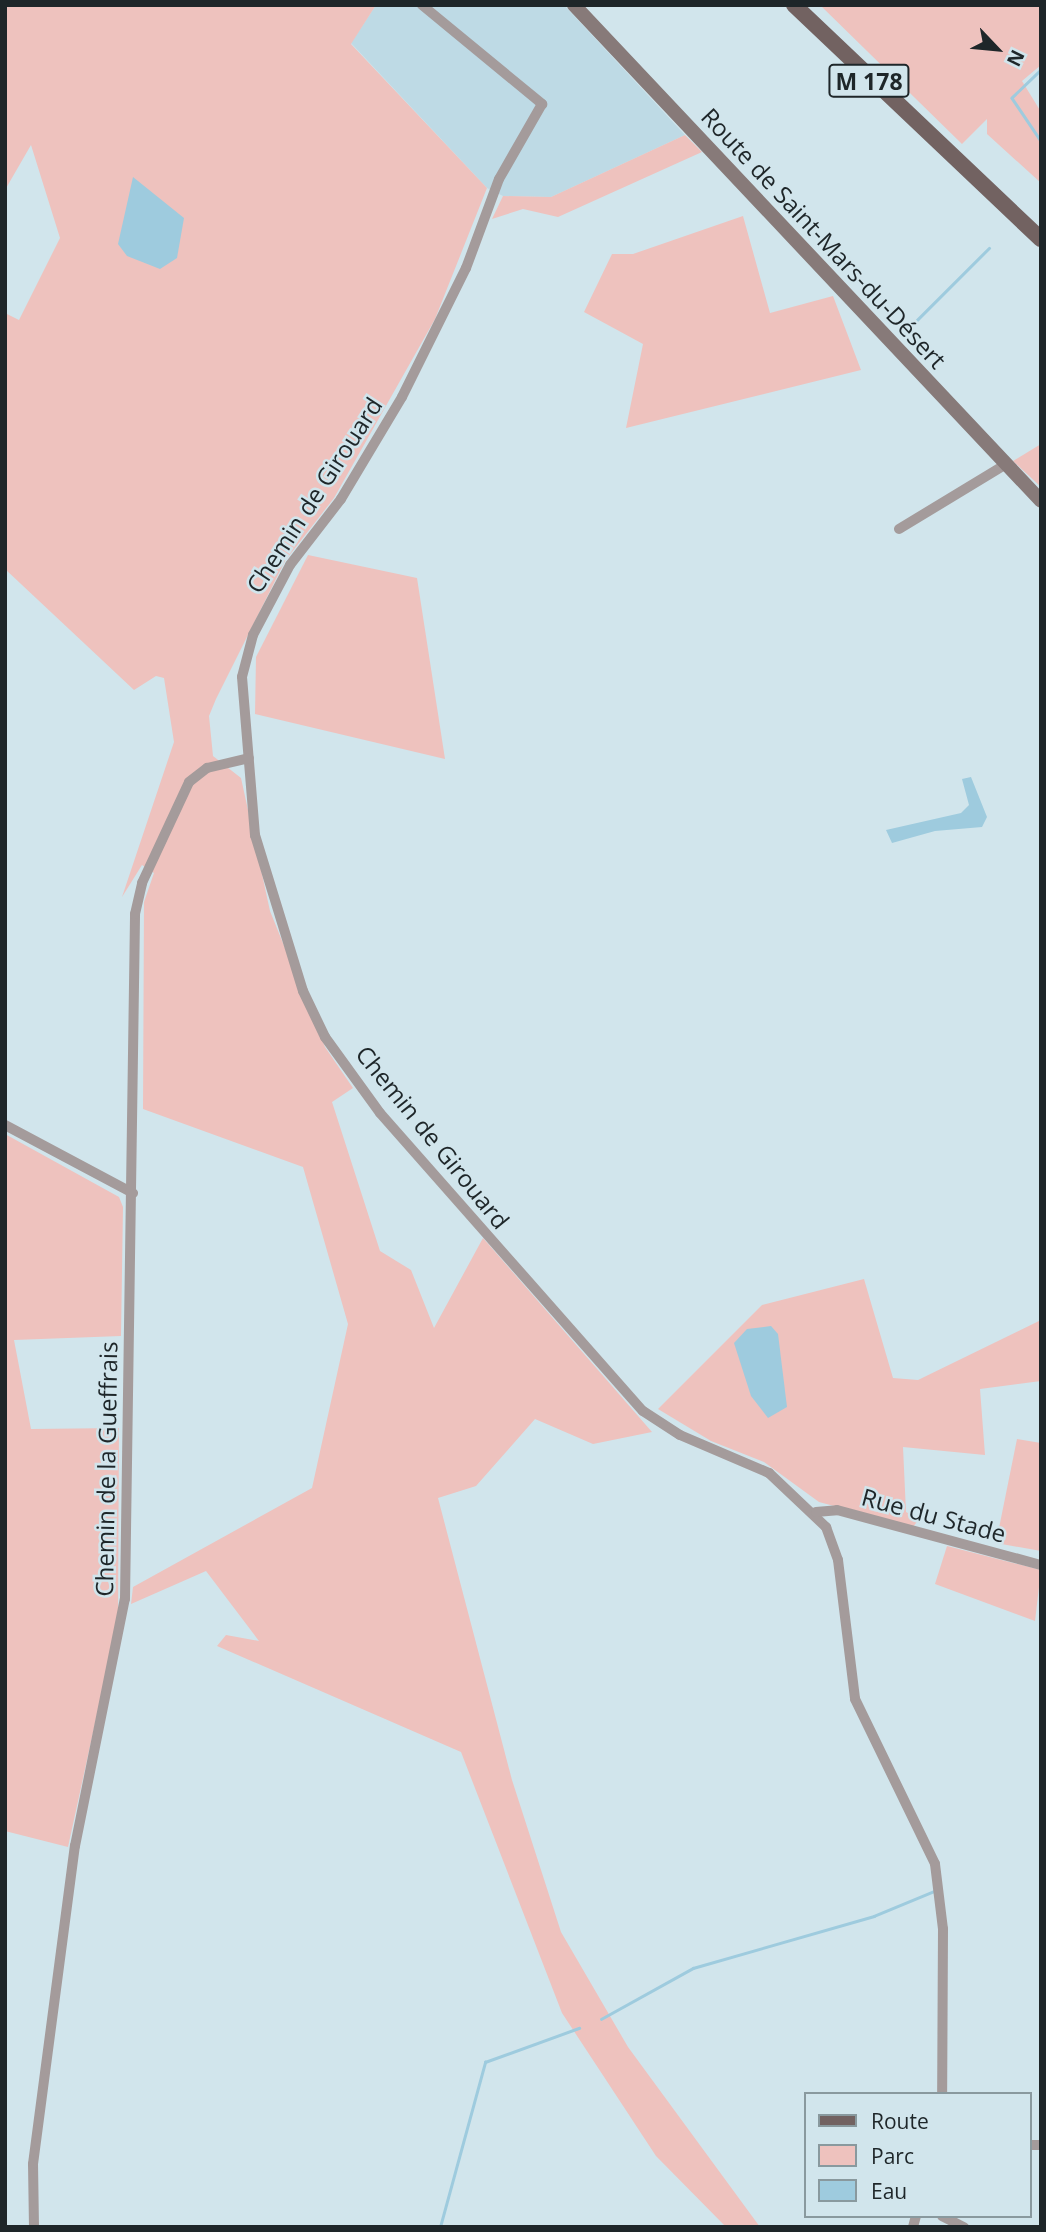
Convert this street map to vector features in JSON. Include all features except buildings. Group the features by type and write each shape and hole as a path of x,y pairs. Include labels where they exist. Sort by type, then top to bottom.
{"main road":[{"name":"Route de Saint-Mars-du-Désert","path":"575,5 1003,466 1041,501"},
{"name":"M 178","path":"794,5 1041,239"}],"street":[{"name":"Chemin de Girouard","path":"422,5 542,104 499,179 462,278 402,397 341,499 290,565 253,635 242,677 255,835 284,939 326,1037 354,1079 643,1411 680,1435 769,1472 816,1512 838,1560 848,1673 872,1745 935,1864 943,1930 942,2092"},
{"path":"899,529 1003,466"},
{"name":"Chemin de la Gueffrais","path":"34,2227 33,2164 75,1846 125,1600 138,898 189,782 207,768 249,758"},
{"path":"5,1125 133,1193"},
{"name":"Rue du Stade","path":"816,1512 837,1510 1041,1565"},
{"path":"946,2218 964,2227"}],"shaded area":[{"path":"376,5 564,5 685,135 551,197 503,196 487,188 351,43"}],"green space":[{"path":"5,5 376,5 351,44 487,188 435,319 334,498 285,561 216,699 209,716 213,756 241,778 270,911 325,1047 353,1088 332,1102 380,1251 411,1270 434,1328 483,1238 652,1432 593,1444 535,1419 476,1486 438,1498 512,1780 561,1932 628,2047 760,2227 726,2227 656,2156 562,2013 461,1752 217,1646 226,1635 259,1641 206,1571 131,1604 133,1587 312,1488 348,1324 303,1167 143,1109 144,902 154,873 142,865 122,897 174,742 164,678 156,676 134,690 5,569 5,313 19,320 60,238 31,145 5,190"},
{"path":"820,5 1041,5 1041,65 1022,81 1041,112 1041,183 987,134 987,119 962,144"},
{"path":"685,135 702,152 558,217 523,209 492,219 503,196 551,197"},
{"path":"743,216 770,313 833,296 861,370 626,428 643,344 584,312 612,254 633,254"},
{"path":"1041,444 1041,487 1013,461"},
{"path":"308,555 417,578 445,759 255,714 256,657"},
{"path":"5,1134 119,1197 123,1207 121,1336 14,1340 31,1429 119,1428 118,1618 68,1847 5,1831"},
{"path":"864,1279 893,1378 918,1380 1041,1320 1041,1381 980,1389 985,1455 903,1447 906,1512 919,1519 913,1527 819,1502 764,1462 711,1441 658,1409 762,1305"},
{"path":"1017,1439 1041,1443 1041,1551 996,1543"},
{"path":"947,1546 1041,1570 1035,1621 935,1584"}],"water":[{"path":"133,177 184,218 177,258 160,269 127,256 118,244"},
{"path":"971,777 987,817 982,827 935,831 892,843 886,830 961,813 969,805 962,779"},
{"path":"771,1326 778,1334 787,1407 768,1418 751,1396 734,1343 747,1329"}],"waterway":[{"path":"1041,70 1012,98 1041,141"},
{"path":"904,333 989,248"},
{"path":"601,2019 693,1968 874,1916 934,1891"},
{"path":"440,2227 485,2062 579,2028"}]}
